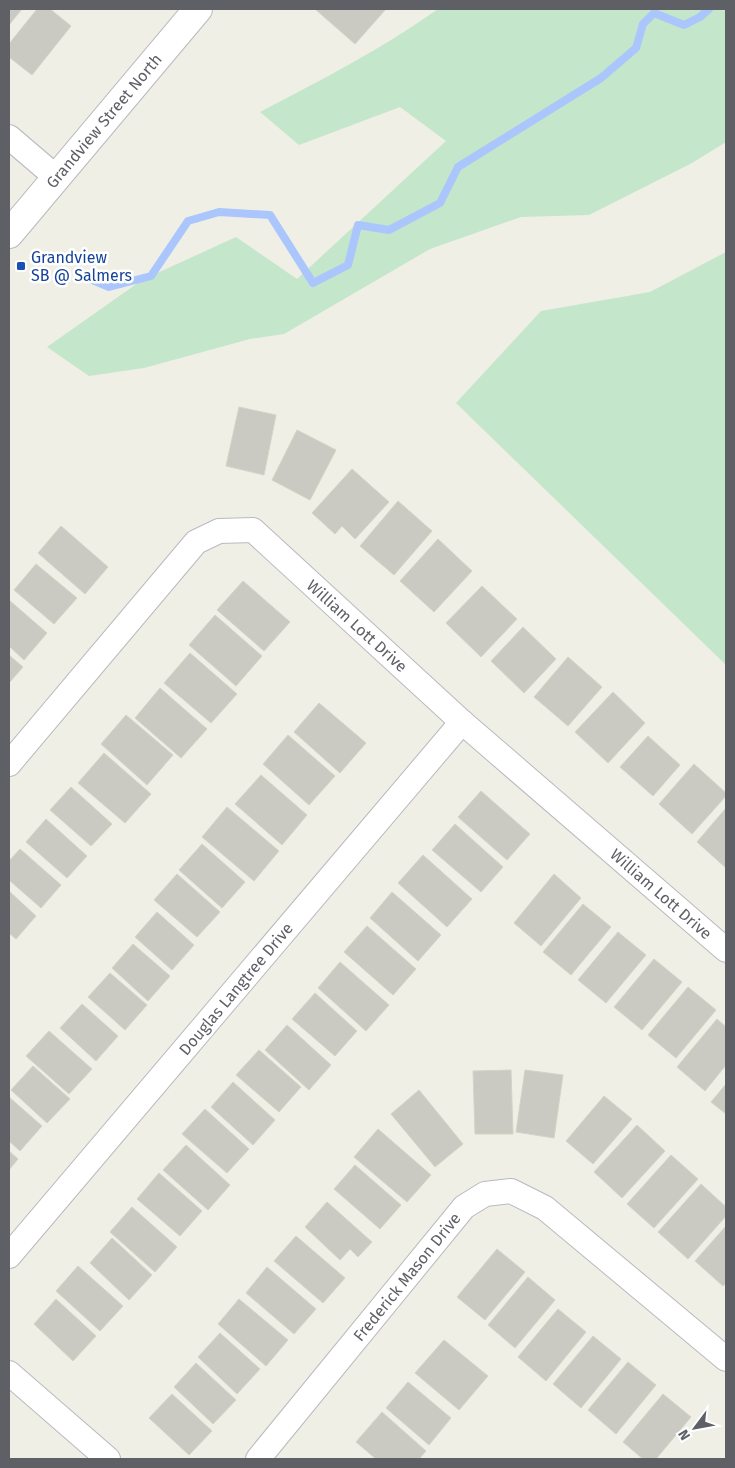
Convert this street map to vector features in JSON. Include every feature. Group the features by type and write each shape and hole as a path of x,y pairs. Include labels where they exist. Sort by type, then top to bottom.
{"street":[{"name":"Grandview Street North","path":"9,234 198,9"},
{"path":"9,137 57,178"},
{"name":"William Lott Drive","path":"9,764 196,542 219,531 253,530 462,722 726,950"},
{"name":"Douglas Langtree Drive","path":"9,1256 462,722"},
{"name":"Frederick Mason Drive","path":"258,1459 464,1207 485,1194 511,1191 545,1208 726,1359"},
{"path":"9,1374 108,1459"}],"green space":[{"path":"438,9 726,9 726,142 692,163 589,215 521,217 430,249 284,334 250,339 144,368 89,376 47,347 142,280 236,237 297,279 446,141 400,107 299,145 260,112 373,51"},
{"path":"726,252 726,665 456,403 541,311 650,292"}],"building":[{"path":"9,9 22,9 9,25"},
{"path":"37,9 50,9 71,26 32,75 9,57 9,44"},
{"path":"315,9 386,9 355,44"},
{"path":"239,407 276,415 264,475 226,466"},
{"path":"297,430 336,450 310,500 272,480"},
{"path":"352,469 389,502 355,539 342,526 335,534 312,513"},
{"path":"398,501 432,531 394,575 360,546"},
{"path":"61,526 108,567 85,594 38,553"},
{"path":"438,539 472,571 434,612 400,581"},
{"path":"36,564 77,598 54,624 14,590"},
{"path":"243,581 290,622 264,651 217,610"},
{"path":"482,586 517,619 481,657 446,623"},
{"path":"9,600 47,633 24,660 9,646"},
{"path":"215,615 262,656 236,686 189,645"},
{"path":"523,627 556,659 524,693 491,661"},
{"path":"190,653 237,694 211,723 164,683"},
{"path":"9,655 23,667 9,683"},
{"path":"568,657 602,687 568,726 534,697"},
{"path":"160,688 207,729 181,758 135,718"},
{"path":"613,692 645,723 608,763 575,732"},
{"path":"319,703 366,743 340,773 294,732"},
{"path":"126,715 173,755 147,785 101,744"},
{"path":"288,735 335,776 309,805 263,764"},
{"path":"648,736 680,765 653,796 620,767"},
{"path":"104,753 151,794 125,823 78,783"},
{"path":"694,764 726,793 726,796 692,834 659,804"},
{"path":"261,775 307,815 282,845 235,804"},
{"path":"71,787 112,824 91,846 50,810"},
{"path":"481,791 530,834 507,860 458,817"},
{"path":"227,807 279,851 254,881 202,837"},
{"path":"726,808 726,868 697,842"},
{"path":"46,819 87,856 67,878 26,842"},
{"path":"455,824 503,867 481,892 432,850"},
{"path":"202,844 245,882 222,908 179,870"},
{"path":"20,849 61,885 41,908 9,880 9,861"},
{"path":"423,855 472,899 447,927 398,883"},
{"path":"177,874 220,912 197,937 154,900"},
{"path":"554,874 581,898 541,946 514,923"},
{"path":"9,891 36,916 16,939 9,933"},
{"path":"392,892 441,935 418,961 370,918"},
{"path":"583,904 611,927 571,975 543,952"},
{"path":"157,912 194,945 172,970 135,937"},
{"path":"367,926 416,969 393,995 344,952"},
{"path":"618,932 646,955 606,1003 578,980"},
{"path":"133,944 170,976 148,1001 112,968"},
{"path":"654,959 682,982 642,1030 614,1007"},
{"path":"340,962 389,1005 366,1031 318,988"},
{"path":"110,973 147,1005 125,1030 88,997"},
{"path":"688,987 716,1010 676,1058 648,1035"},
{"path":"315,993 357,1031 335,1056 292,1019"},
{"path":"82,1004 118,1036 96,1061 60,1028"},
{"path":"717,1019 726,1027 726,1065 705,1091 677,1067"},
{"path":"287,1025 331,1065 309,1090 265,1050"},
{"path":"49,1031 92,1069 69,1094 26,1056"},
{"path":"259,1050 301,1087 279,1112 236,1075"},
{"path":"33,1066 70,1099 47,1123 11,1090"},
{"path":"511,1070 513,1134 475,1134 473,1071"},
{"path":"525,1070 563,1075 554,1138 516,1132"},
{"path":"233,1082 275,1120 253,1145 211,1107"},
{"path":"726,1084 726,1114 711,1102"},
{"path":"419,1090 463,1144 435,1167 391,1114"},
{"path":"604,1096 632,1119 593,1164 566,1141"},
{"path":"9,1097 42,1126 20,1151 9,1141"},
{"path":"205,1109 249,1149 227,1173 182,1134"},
{"path":"637,1125 665,1151 622,1198 594,1172"},
{"path":"378,1129 431,1175 407,1202 354,1157"},
{"path":"186,1145 230,1185 208,1210 163,1170"},
{"path":"9,1151 18,1159 9,1170"},
{"path":"671,1155 698,1179 654,1228 627,1204"},
{"path":"355,1165 401,1205 380,1229 334,1189"},
{"path":"159,1173 202,1211 180,1236 137,1199"},
{"path":"701,1184 726,1207 726,1216 688,1259 658,1232"},
{"path":"327,1202 372,1242 358,1257 350,1249 340,1260 305,1227"},
{"path":"132,1207 177,1247 155,1272 110,1232"},
{"path":"726,1226 726,1283 723,1286 695,1261"},
{"path":"296,1236 345,1278 323,1303 274,1261"},
{"path":"112,1238 152,1275 129,1300 90,1263"},
{"path":"497,1249 525,1272 485,1320 457,1297"},
{"path":"78,1266 123,1306 100,1331 56,1291"},
{"path":"267,1267 316,1309 294,1334 246,1293"},
{"path":"528,1277 555,1300 515,1348 488,1325"},
{"path":"56,1299 96,1336 73,1361 34,1324"},
{"path":"239,1299 288,1340 266,1366 218,1324"},
{"path":"558,1309 586,1332 546,1381 518,1357"},
{"path":"220,1333 260,1369 237,1394 198,1357"},
{"path":"593,1336 621,1359 581,1408 553,1384"},
{"path":"444,1340 488,1376 459,1410 415,1373"},
{"path":"628,1362 656,1385 616,1434 588,1410"},
{"path":"196,1363 236,1400 213,1424 174,1387"},
{"path":"408,1382 451,1418 429,1445 386,1408"},
{"path":"172,1394 212,1431 189,1455 149,1418"},
{"path":"663,1394 691,1417 656,1459 643,1459 623,1442"},
{"path":"382,1412 426,1451 419,1459 376,1459 356,1442"}],"waterway":[{"path":"90,279 109,287 151,276 188,221 219,212 270,215 313,283 348,265 358,225 389,230 440,203 458,167 601,78 636,48 643,24 654,13 684,25 700,17 709,9"}],"place":[{"name":"Grandview SB @ Salmers","path":"21,266"}]}
